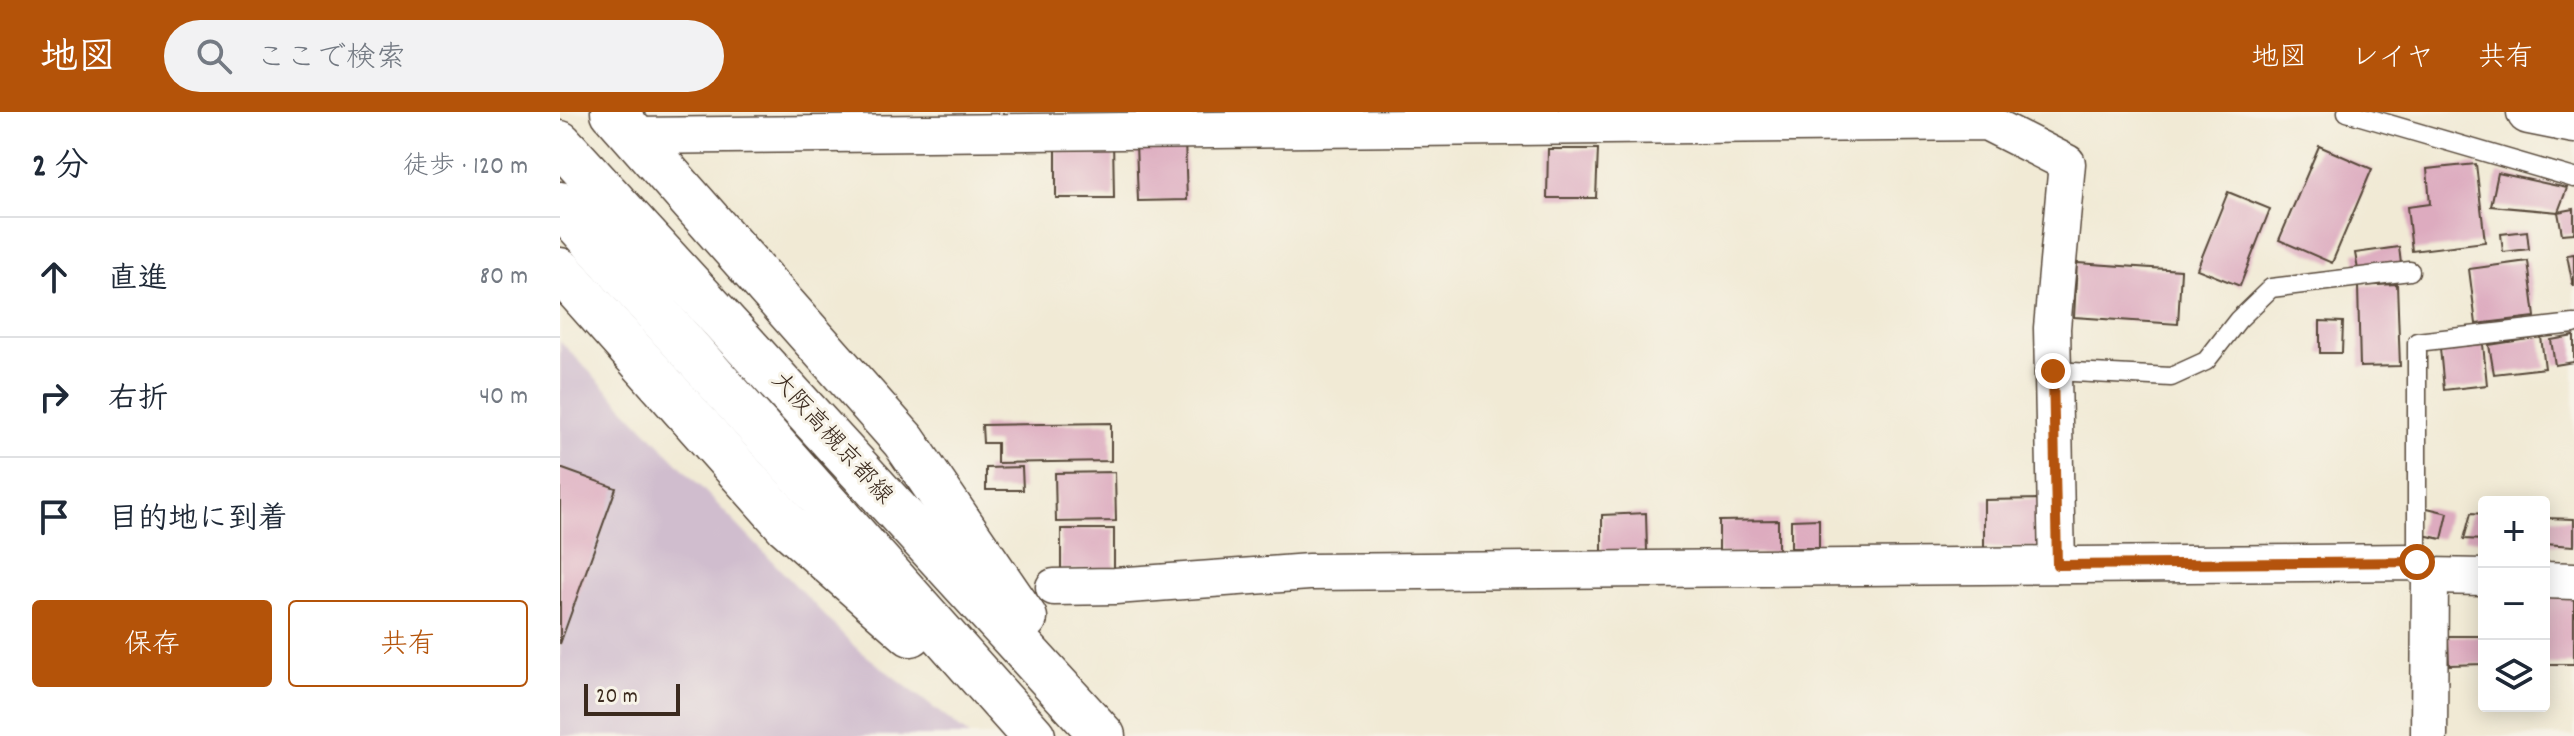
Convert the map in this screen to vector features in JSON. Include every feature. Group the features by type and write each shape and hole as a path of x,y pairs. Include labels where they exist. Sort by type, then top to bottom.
{"main road":[{"path":"2529,112 2574,121"},
{"path":"623,124 904,441 1104,736"},
{"name":"大阪高槻京都線","path":"560,143 1104,736"},
{"name":"大阪高槻京都線","path":"560,204 1033,736"},
{"path":"560,270 787,525 1026,736"}],"street":[{"path":"623,124 1986,122 2067,163 2052,328 2057,565"},
{"path":"1054,587 1115,586 1309,572 2057,565 2423,569 2478,576"},
{"path":"2423,569 2429,736"},
{"path":"2550,580 2574,581"}],"lane":[{"path":"2347,112 2574,178"},
{"path":"2053,371 2171,377 2206,361 2238,320 2271,288 2410,271"},
{"path":"2423,569 2417,342 2574,324"}],"shaded area":[{"path":"560,341 854,646 970,736 560,736"}],"building":[{"path":"1056,138 1113,138 1114,198 1056,198"},
{"path":"1185,140 1187,200 1138,201 1136,142"},
{"path":"2319,146 2372,169 2332,263 2279,240"},
{"path":"1548,149 1598,149 1596,198 1547,198"},
{"path":"2476,164 2485,242 2412,251 2407,207 2430,204 2427,169"},
{"path":"2498,173 2567,188 2558,212 2491,206"},
{"path":"2228,192 2270,209 2240,286 2197,269"},
{"path":"2574,209 2574,233 2562,234 2558,212"},
{"path":"2527,231 2529,249 2503,252 2501,234"},
{"path":"2399,247 2401,264 2358,270 2355,253"},
{"path":"2574,254 2574,286 2573,286 2567,255"},
{"path":"2528,261 2535,317 2476,324 2469,269"},
{"path":"2077,263 2181,270 2178,324 2074,317"},
{"path":"2397,284 2400,366 2360,367 2358,286"},
{"path":"2320,321 2343,322 2342,353 2320,353"},
{"path":"2574,336 2574,362 2555,365 2551,340"},
{"path":"2541,337 2545,368 2494,374 2489,345"},
{"path":"2483,344 2487,385 2444,390 2440,348"},
{"path":"1111,423 1111,461 997,463 997,443 983,443 982,425"},
{"path":"1022,467 1023,490 986,490 986,468"},
{"path":"560,468 616,488 560,644"},
{"path":"1115,472 1116,521 1056,522 1055,473"},
{"path":"2041,499 2041,548 1984,548 1984,500"},
{"path":"2423,507 2448,513 2442,539 2418,534"},
{"path":"1646,513 1647,551 1602,552 1602,515"},
{"path":"2471,513 2478,514 2478,540 2464,539"},
{"path":"2550,518 2574,519 2574,546 2550,544"},
{"path":"1819,519 1819,548 1791,548 1791,520"},
{"path":"1778,520 1778,553 1719,554 1719,521"},
{"path":"1061,529 1114,529 1114,570 1061,570"},
{"path":"2550,596 2574,596 2574,664 2550,664"},
{"path":"2448,636 2478,636 2478,664 2449,665"}],"route":[{"path":"2053,371 2057,565 2417,562"}]}
